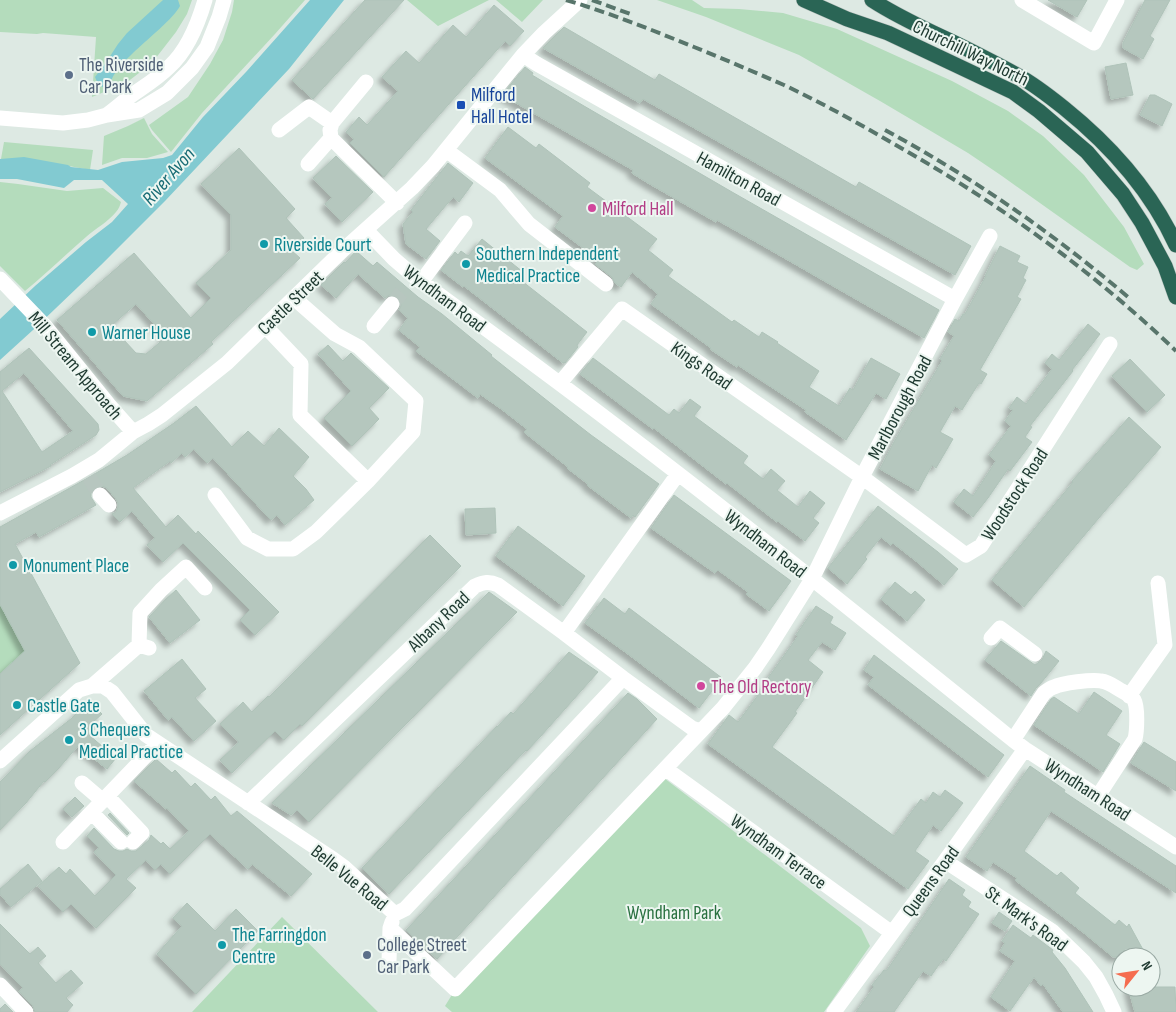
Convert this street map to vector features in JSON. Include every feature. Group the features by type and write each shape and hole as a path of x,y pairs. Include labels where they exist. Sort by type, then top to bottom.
{"highway":[{"name":"Churchill Way North","path":"804,0 847,19 888,33 956,64 1013,92 1039,110 1087,152 1124,194 1165,266 1176,297"},
{"name":"Churchill Way North","path":"872,0 896,15 1019,76 1058,104 1106,145 1124,165 1159,214 1176,245"}],"street":[{"path":"107,115 170,67 193,34 205,0"},
{"path":"0,118 63,123 139,110 167,93 192,68 207,47 224,0"},
{"name":"Castle Street","path":"0,513 87,473 98,460 133,432 162,415 227,363 366,230 397,203 433,166 523,55 580,0"},
{"path":"1022,0 1094,43 1117,0"},
{"name":"Hamilton Road","path":"523,55 955,299"},
{"path":"308,164 366,82"},
{"path":"280,130 309,107 397,203"},
{"path":"446,150 500,190 529,224 606,284"},
{"path":"414,282 465,223"},
{"name":"Wyndham Road","path":"366,230 414,282 560,383 812,579 1012,740 1176,845"},
{"name":"Marlborough Road","path":"390,928 455,989 723,708 755,668 812,579 862,477 990,236"},
{"name":"Mill Stream Approach","path":"0,279 45,326 133,432"},
{"path":"215,495 247,538 268,549 293,549 316,532 368,481 413,432 416,401 360,347 336,334 294,298"},
{"path":"374,326 392,304"},
{"name":"Kings Road","path":"560,383 622,309 862,477"},
{"path":"265,326 301,364 300,414 368,481"},
{"name":"Woodstock Road","path":"862,477 966,555 981,546 1110,344"},
{"path":"678,474 564,633 692,728 700,731"},
{"path":"0,761 79,690 92,686 144,647 140,613 186,566 205,588"},
{"name":"Albany Road","path":"248,803 475,586 482,582 498,584 564,633"},
{"path":"1130,696 1165,645 1158,583"},
{"path":"991,638 1000,628 1035,654"},
{"name":"Belle Vue Road","path":"92,686 103,686 112,692 146,735 344,867 395,914 405,909 623,678"},
{"path":"1012,740 1044,693 1056,686 1094,680 1102,681 1111,684 1130,696 1135,702 1136,707 1135,739 1098,796"},
{"path":"63,842 158,743"},
{"name":"Queens Road","path":"834,1012 945,862 1025,749"},
{"name":"Wyndham Terrace","path":"666,769 892,933"},
{"path":"82,783 105,798 142,832 127,842 92,812"},
{"name":"St. Mark's Road","path":"945,862 1052,931 1090,970 1114,1012"},
{"path":"389,961 390,928 395,914"},
{"path":"1,988 26,1012"}],"green space":[{"path":"0,0 192,0 187,14 176,32 152,63 126,83 92,97 96,37 0,32"},
{"path":"234,0 305,0 202,113 171,152 149,125 188,97 223,40"},
{"path":"407,0 489,0 438,26"},
{"path":"496,0 543,0 522,22"},
{"path":"657,0 692,0 704,8 783,13 837,29 952,81 1008,111 1043,136 1084,175 1124,227 1144,264 1137,270 1130,267 968,153 799,55 706,17"},
{"path":"144,118 152,134 168,152 147,158 122,158 102,165 104,136"},
{"path":"4,142 93,150 90,170 48,162 1,159"},
{"path":"0,182 67,191 103,188 121,202 118,210 109,219 25,291 0,266"},
{"path":"0,605 25,651 0,674"},
{"name":"Wyndham Park","path":"664,778 861,928 870,946 824,1012 452,1012 445,1006 453,993"},
{"path":"282,917 378,1012 192,1012"}],"water":[{"path":"163,0 178,0 180,6 174,15 121,66 114,75 111,84 104,88 98,84 95,77 118,44 127,33"},
{"name":"River Avon","path":"310,0 344,0 289,69 165,201 101,265 0,360 0,319 35,286 112,222 128,204 102,180 74,180 64,188 17,179 0,179 0,159 24,157 71,167 98,170 122,162 163,158 172,155 203,117"}],"building":[{"path":"365,0 404,0 313,99 292,80"},
{"path":"1048,0 1087,0 1077,17"},
{"path":"1145,0 1170,0 1150,36 1154,39 1143,59 1123,48 1123,43"},
{"path":"494,5 524,31 510,46 505,41 384,177 350,143 354,139 346,132 359,117 367,125 398,91 382,77 406,51 419,63 453,25 466,37"},
{"path":"564,27 655,80 659,74 856,187 859,182 971,246 955,275 643,99 640,103 543,48"},
{"path":"1126,63 1133,95 1111,99 1105,67"},
{"path":"525,67 533,73 532,75 584,106 939,310 924,338 760,244 717,220 716,222 648,183 632,173 633,170 502,95"},
{"path":"1150,95 1155,95 1172,104 1162,126 1140,115"},
{"path":"508,127 536,148 539,144 590,183 587,187 657,239 648,250 673,270 668,276 732,322 734,320 759,337 762,332 819,371 809,387 839,406 850,388 853,390 871,358 900,374 886,399 876,393 846,440 805,412 806,410 738,365 737,367 710,349 651,304 658,294 632,272 621,287 615,283 612,277 595,264 599,260 555,227 563,216 485,158"},
{"path":"239,148 295,209 286,218 304,238 291,250 300,258 211,342 213,344 147,401 123,396 57,320 134,253 191,318 211,298 196,283 231,250 231,215 201,184","holes":["136,304 166,337 146,354 136,353 111,326"]},
{"path":"336,156 373,192 342,222 325,204 332,198 313,178"},
{"path":"448,163 473,183 459,202 453,197 426,229 440,241 426,259 406,244 403,224 413,212 411,210"},
{"path":"482,239 523,272 518,278 587,332 565,363 441,270 455,252 458,255 461,251 468,256"},
{"path":"1000,246 1020,256 1017,262 1028,267 1023,278 1026,280 1017,297 1021,299 980,370 987,374 981,384 979,383 962,410 955,406 940,432 953,439 936,468 932,465 918,491 880,469 942,361 940,359 954,336 948,332 955,319 959,321 963,314 965,314"},
{"path":"356,251 373,266 377,262 564,414 659,484 635,517 633,515 631,518 587,485 568,467 524,432 527,429 500,408 480,394 478,398 416,351 420,347 399,330 408,318 399,310 401,301 398,296 389,295 385,298 358,274 336,298 321,285"},
{"path":"1088,324 1100,334 1030,426 1032,427 1025,437 1032,442 1010,471 1008,469 973,517 954,502 964,489 973,496 996,461 989,455 1011,426 1005,421 1013,410 1009,408 1017,397 1026,404 1052,369 1045,363 1052,354 1059,360"},
{"path":"328,345 343,361 351,353 389,388 369,408 379,419 352,446 324,418 351,391 318,354"},
{"path":"29,348 98,424 99,430 96,435 51,466 0,492 0,372","holes":["24,373 73,431 42,452 2,391"]},
{"path":"593,358 669,415 674,409 679,413 690,399 701,407 694,416 748,456 743,463 763,479 771,469 785,481 777,490 798,507 810,491 825,503 813,518 819,523 805,541 580,374"},
{"path":"1130,359 1165,395 1147,412 1112,376"},
{"path":"196,406 232,447 248,431 264,446 279,428 309,457 293,476 314,500 285,525 277,515 271,520 213,458 207,463 194,449 185,457 182,453 171,463 170,461 133,488 166,527 178,515 196,534 198,531 279,612 255,635 240,620 250,610 183,543 163,562 147,545 155,538 132,511 120,522 112,514 116,512 118,507 116,499 107,488 98,486 93,488 91,497 96,505 39,537 36,532 15,544 80,663 0,735 0,674 25,651 0,604 0,527 127,455"},
{"path":"1129,417 1161,447 1024,607 992,580 1072,481"},
{"path":"674,495 791,581 769,611 746,594 748,592 718,570 715,573 651,528"},
{"path":"878,506 958,569 944,585 893,543 891,545 881,537 865,557 867,559 847,584 828,568"},
{"path":"495,508 496,533 466,535 465,509"},
{"path":"518,526 585,576 563,606 496,556"},
{"path":"430,535 461,566 302,726 300,724 284,740 275,731 232,773 220,760 239,742 220,724 243,702 252,712 269,697"},
{"path":"895,582 911,595 915,591 925,600 907,621 881,599"},
{"path":"176,590 200,620 170,643 149,617"},
{"path":"489,592 517,612 309,822 297,810 291,815 272,803"},
{"path":"604,598 625,614 629,608 722,678 699,708 585,623"},
{"path":"816,606 833,617 830,623 846,633 835,650 822,642 808,660 823,672 795,712 797,713 772,747 894,836 921,799 926,803 933,792 940,797 945,790 963,803 941,831 933,825 915,851 929,861 908,889 708,744 729,715 738,722 770,679 768,678 798,636 796,635"},
{"path":"1001,641 1035,665 1042,660 1046,651 1059,661 1031,696 985,660"},
{"path":"569,652 598,672 527,751 389,894 362,868 497,726 511,712 513,714"},
{"path":"874,655 1004,755 988,777 868,685 874,677 864,670"},
{"path":"182,659 206,689 195,698 216,721 194,741 172,717 168,720 144,691"},
{"path":"1094,692 1122,711 1106,735 1120,744 1103,772 1034,725 1054,697 1079,714"},
{"path":"628,693 637,699 657,719 437,959 406,930"},
{"path":"89,701 102,714 92,723 96,728 89,735 116,758 107,769 78,746 0,830 0,782 30,751 72,718"},
{"path":"1144,742 1176,762 1176,791 1131,763"},
{"path":"156,759 172,773 175,770 191,787 195,783 211,800 215,796 231,816 237,811 312,874 291,896 252,864 248,869 210,834 170,874 161,864 155,870 146,860 126,879 136,888 96,928 71,904 63,912 38,886 59,867 66,874 70,869 95,896 116,875 94,852 99,848 87,836 94,828 114,849 119,851 127,849 136,851 149,840 151,835 170,849 189,831 167,808 134,781"},
{"path":"1030,766 1065,790 1064,792 1176,866 1176,893 1051,811 1024,851 1057,876 1061,872 1079,888 1075,893 1115,925 1119,920 1127,927 1129,924 1142,947 1111,947 1111,955 1015,880 1017,878 993,862 987,871 966,857"},
{"path":"75,797 84,806 72,817 63,809"},
{"path":"110,813 129,833 127,835 108,815"},
{"path":"28,864 42,881 11,907 0,894 0,889"},
{"path":"949,879 965,890 962,895 971,902 968,907 979,914 946,961 943,959 931,976 923,971 894,1012 856,1012 874,987 872,985 884,970 887,970"},
{"name":"The Farringdon Centre","path":"187,903 215,931 236,909 258,931 196,994 157,954 182,926 173,918"},
{"path":"999,912 1012,921 1005,931 992,923"},
{"path":"0,924 30,954 38,947 46,956 38,963 56,983 71,970 83,983 66,998 73,1005 67,1012 35,1012 33,1006 19,991 23,988 0,964"},
{"path":"1013,925 1031,938 1033,935 1053,950 1052,952 1065,968 1093,1012 1063,1012 1043,984 1041,986 1034,977 1010,1011 991,997 1015,961 1000,951 1005,943 1002,941"},
{"path":"1161,987 1175,987 1176,1012 1135,1012 1131,997 1161,997"},
{"path":"5,1004 13,1012 0,1012 0,1009"}],"tunnel":[{"path":"392,304 406,287"},
{"path":"89,477 100,495"}],"railway":[{"path":"566,0 647,28 773,80 826,106 880,136 969,189 1041,238 1111,292 1176,351"},
{"path":"592,0 633,15"},
{"path":"885,130 949,167 1011,207 1100,273 1128,297"}],"place":[{"name":"The Riverside Car Park","path":"69,75"},
{"name":"Milford Hall Hotel","path":"461,105"},
{"name":"Milford Hall","path":"592,208"},
{"name":"Riverside Court","path":"264,244"},
{"name":"Southern Independent Medical Practice","path":"466,264"},
{"name":"Warner House","path":"92,332"},
{"name":"Monument Place","path":"13,565"},
{"name":"The Old Rectory","path":"701,686"},
{"name":"Castle Gate","path":"17,705"},
{"name":"3 Chequers Medical Practice","path":"69,740"},
{"name":"The Farringdon Centre","path":"222,945"},
{"name":"College Street Car Park","path":"367,955"}]}
